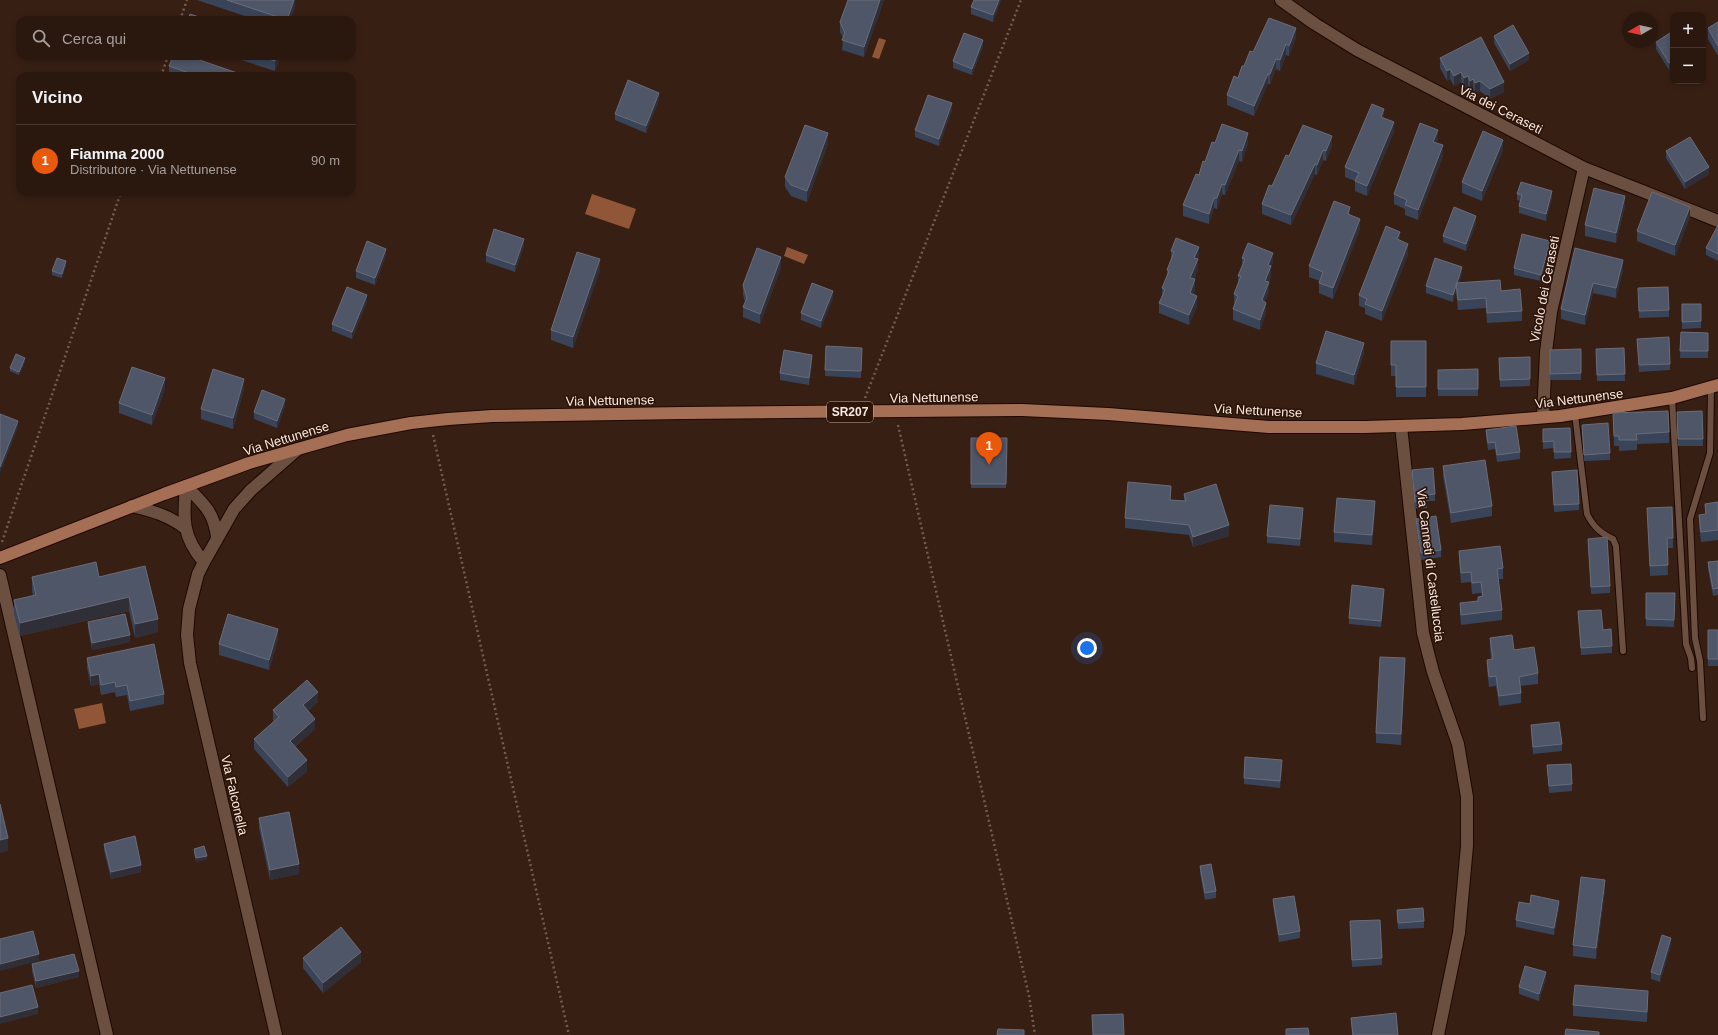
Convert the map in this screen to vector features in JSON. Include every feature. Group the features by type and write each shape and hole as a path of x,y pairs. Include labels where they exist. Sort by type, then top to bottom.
{"main road":[{"name":"Via Nettunense","path":"0,558 132,506 249,463 368,430 430,421 492,416 1054,411 1269,427 1401,426 1575,414 1672,398 1715,386"}],"street":[{"name":"Via dei Ceraseti","path":"1281,0 1321,28 1357,50 1584,168 1718,221"},
{"name":"Vicolo dei Ceraseti","path":"1543,417 1545,357 1551,312 1584,168"},
{"name":"Via Canneti di Castelluccia","path":"1401,426 1423,633 1435,678 1458,744 1467,796 1467,846 1459,933 1438,1035"},
{"name":"Via Falconella","path":"276,1035 190,663 187,634 189,609 198,574 213,549 217,537 234,509 250,490 299,448"},
{"path":"184,528 186,486"},
{"path":"186,486 204,505 213,518 217,537"},
{"path":"132,506 157,512 173,518 184,528 194,551 204,562"},
{"path":"0,575 107,1035"}],"lane":[{"path":"1704,718 1700,661 1696,638 1690,519 1710,453 1715,386"},
{"path":"1672,398 1686,644 1691,658 1692,668"},
{"path":"1575,414 1587,514 1592,525 1603,535 1613,539 1616,546 1623,651"}],"path":[{"path":"181,16 187,0"},
{"path":"859,412 1020,0"},
{"path":"162,72 167,60"},
{"path":"0,548 120,196"},
{"path":"895,412 1029,996 1035,1035"},
{"path":"430,421 569,1035"}],"shaded area":[{"path":"879,38 886,40 879,59 872,57"},
{"path":"592,194 636,209 629,229 585,214"},
{"path":"787,247 808,255 804,264 784,256"},
{"path":"102,703 106,723 79,729 74,709"}],"building":[{"path":"227,0 294,0 288,16 275,16"},
{"path":"848,0 880,0 864,47 842,40 845,33 840,22"},
{"path":"974,0 999,0 993,15 971,7"},
{"path":"1269,18 1296,28 1289,46 1286,44 1280,60 1276,59 1254,106 1227,95 1234,76 1238,78 1242,66 1244,66 1250,51 1253,52"},
{"path":"1718,22 1718,46 1708,28"},
{"path":"1513,25 1529,53 1510,64 1494,36"},
{"path":"964,33 983,40 972,69 953,61"},
{"path":"1670,33 1670,62 1658,45 1658,41"},
{"path":"1481,37 1504,82 1490,89 1480,81 1475,83 1473,79 1470,81 1468,76 1464,78 1461,72 1454,76 1450,69 1447,71 1440,58"},
{"path":"171,60 200,60 234,72 186,72 169,66"},
{"path":"628,80 659,93 646,126 615,114"},
{"path":"928,95 952,103 939,139 915,130"},
{"path":"1372,104 1384,109 1381,117 1394,122 1367,186 1355,181 1359,173 1345,167"},
{"path":"1420,123 1438,130 1433,142 1443,145 1418,210 1405,205 1407,200 1394,194"},
{"path":"1222,124 1248,133 1242,151 1239,150 1225,185 1222,184 1217,198 1214,198 1209,214 1183,205 1196,174 1199,175 1203,161 1205,162 1212,142 1215,143"},
{"path":"805,125 828,133 807,191 791,185 785,177"},
{"path":"1303,125 1332,136 1326,151 1323,150 1317,165 1315,164 1291,215 1262,204 1269,185 1272,186 1286,155 1289,156"},
{"path":"1483,131 1503,140 1482,191 1462,182"},
{"path":"1690,137 1709,167 1685,182 1666,151"},
{"path":"1521,182 1552,191 1546,214 1519,206 1522,195 1517,194"},
{"path":"1594,188 1625,196 1616,233 1585,225"},
{"path":"1652,192 1690,207 1675,245 1637,231"},
{"path":"1334,201 1350,207 1348,214 1360,219 1333,288 1319,283 1323,272 1309,266"},
{"path":"1454,207 1476,216 1466,244 1443,236"},
{"path":"1718,225 1718,254 1706,248"},
{"path":"1386,226 1400,232 1397,239 1408,244 1382,311 1365,304 1367,299 1359,295"},
{"path":"494,229 524,239 515,265 486,255"},
{"path":"1522,234 1550,241 1541,275 1514,268"},
{"path":"1176,238 1199,247 1194,258 1198,259 1190,278 1195,279 1190,293 1197,296 1189,315 1159,303 1165,290 1162,288 1169,271 1167,270 1174,252 1171,251"},
{"path":"367,241 386,249 375,278 356,271"},
{"path":"1248,243 1273,253 1268,265 1271,266 1265,281 1269,282 1262,300 1266,303 1260,320 1233,309 1238,296 1234,294 1241,276 1238,276 1245,259 1242,258"},
{"path":"757,248 781,257 760,314 743,307 747,298 743,285"},
{"path":"1575,248 1623,260 1616,288 1593,283 1585,315 1561,309"},
{"path":"577,252 600,259 573,337 551,330"},
{"path":"57,258 66,261 62,274 52,271"},
{"path":"1435,258 1462,267 1453,295 1426,286"},
{"path":"1500,280 1501,291 1520,289 1522,311 1487,313 1486,298 1458,300 1456,283"},
{"path":"812,283 833,291 821,321 801,313"},
{"path":"347,287 367,295 352,332 332,324"},
{"path":"1668,287 1669,310 1639,311 1638,288"},
{"path":"1682,304 1701,304 1701,321 1682,322"},
{"path":"1326,331 1364,343 1354,375 1316,363"},
{"path":"1681,332 1708,333 1708,351 1680,351"},
{"path":"1669,337 1670,364 1639,365 1637,339"},
{"path":"1391,341 1426,341 1426,387 1396,387 1396,365 1391,365"},
{"path":"826,346 862,348 861,371 825,370"},
{"path":"1624,348 1625,374 1597,375 1596,349"},
{"path":"1581,349 1581,373 1550,374 1550,350"},
{"path":"784,350 812,355 809,378 780,373"},
{"path":"16,354 25,358 19,372 10,368"},
{"path":"1530,357 1530,379 1500,380 1499,358"},
{"path":"132,367 165,378 152,415 119,403"},
{"path":"213,369 244,379 233,418 201,409"},
{"path":"1478,369 1478,389 1438,389 1438,370"},
{"path":"262,390 285,399 277,421 254,412"},
{"path":"1668,411 1669,432 1636,434 1637,440 1619,440 1619,436 1614,436 1613,413"},
{"path":"1702,411 1703,439 1678,439 1677,412"},
{"path":"0,414 18,421 0,467"},
{"path":"1608,423 1610,453 1584,455 1582,425"},
{"path":"1516,426 1520,452 1497,455 1495,442 1488,443 1486,430"},
{"path":"1570,428 1571,452 1554,452 1554,441 1543,442 1543,429"},
{"path":"971,438 1007,438 1006,484 971,484"},
{"path":"1485,460 1492,506 1451,513 1443,466"},
{"path":"1433,468 1435,494 1426,495 1427,501 1415,502 1412,470"},
{"path":"1577,470 1579,504 1554,505 1552,472"},
{"path":"1128,482 1171,486 1170,500 1186,501 1184,494 1216,484 1229,525 1193,537 1189,525 1125,518"},
{"path":"1337,498 1375,501 1372,535 1334,532"},
{"path":"1718,502 1718,530 1701,532 1699,515 1706,514 1705,504"},
{"path":"1270,505 1303,508 1300,539 1267,536"},
{"path":"1672,507 1673,538 1667,538 1668,565 1650,566 1647,508"},
{"path":"1436,516 1441,550 1421,553 1416,519"},
{"path":"1607,537 1610,586 1591,587 1588,539"},
{"path":"1500,546 1503,568 1497,569 1502,610 1461,615 1460,603 1478,601 1478,597 1483,596 1481,582 1472,583 1471,572 1461,573 1459,551"},
{"path":"1718,561 1718,588 1713,589 1708,562"},
{"path":"96,562 99,577 145,566 158,619 135,624 129,597 20,623 14,600 36,595 32,577"},
{"path":"1352,585 1384,589 1381,621 1349,618"},
{"path":"1646,593 1675,593 1674,620 1646,619"},
{"path":"1601,610 1603,630 1611,629 1612,646 1581,648 1578,611"},
{"path":"125,614 130,635 92,643 88,622"},
{"path":"228,614 278,629 269,660 219,644"},
{"path":"1708,630 1718,630 1718,659 1708,659"},
{"path":"1512,635 1514,650 1534,647 1538,673 1519,677 1521,693 1499,696 1496,676 1489,677 1487,660 1493,659 1490,638"},
{"path":"154,644 164,694 130,701 127,685 116,687 115,682 101,685 99,674 91,676 87,658"},
{"path":"1380,657 1405,658 1401,734 1376,733"},
{"path":"307,680 318,692 303,705 315,719 290,741 307,760 288,777 254,739 279,717 273,710"},
{"path":"1559,722 1562,744 1533,747 1531,725"},
{"path":"1245,757 1282,760 1280,781 1244,778"},
{"path":"1571,764 1572,784 1549,786 1547,765"},
{"path":"0,804 8,838 0,840"},
{"path":"289,812 299,864 270,870 259,818"},
{"path":"135,836 141,865 111,872 104,844"},
{"path":"204,846 207,856 196,858 194,849"},
{"path":"1211,864 1216,891 1205,893 1200,866"},
{"path":"1581,877 1605,880 1596,948 1573,945"},
{"path":"1531,895 1559,901 1554,928 1516,920 1519,902 1530,904"},
{"path":"1294,896 1300,931 1279,935 1273,899"},
{"path":"1423,908 1424,921 1398,923 1397,910"},
{"path":"1380,920 1382,958 1352,960 1350,921"},
{"path":"341,927 361,952 323,983 303,958"},
{"path":"33,931 39,954 0,964 0,939"},
{"path":"1662,935 1671,938 1660,975 1651,972"},
{"path":"74,954 79,971 36,981 32,964"},
{"path":"1525,966 1546,972 1539,994 1519,987"},
{"path":"32,985 38,1007 0,1017 0,993"},
{"path":"1575,985 1648,991 1647,1012 1573,1005"},
{"path":"1396,1013 1398,1035 1353,1035 1351,1018"},
{"path":"1123,1014 1124,1035 1093,1035 1092,1015"},
{"path":"1308,1028 1309,1035 1286,1035 1286,1029"},
{"path":"998,1029 1024,1030 1024,1035 997,1035"},
{"path":"1566,1029 1599,1032 1599,1035 1565,1035"}],"place":[{"name":"Fiamma 2000","path":"989,465"}]}
